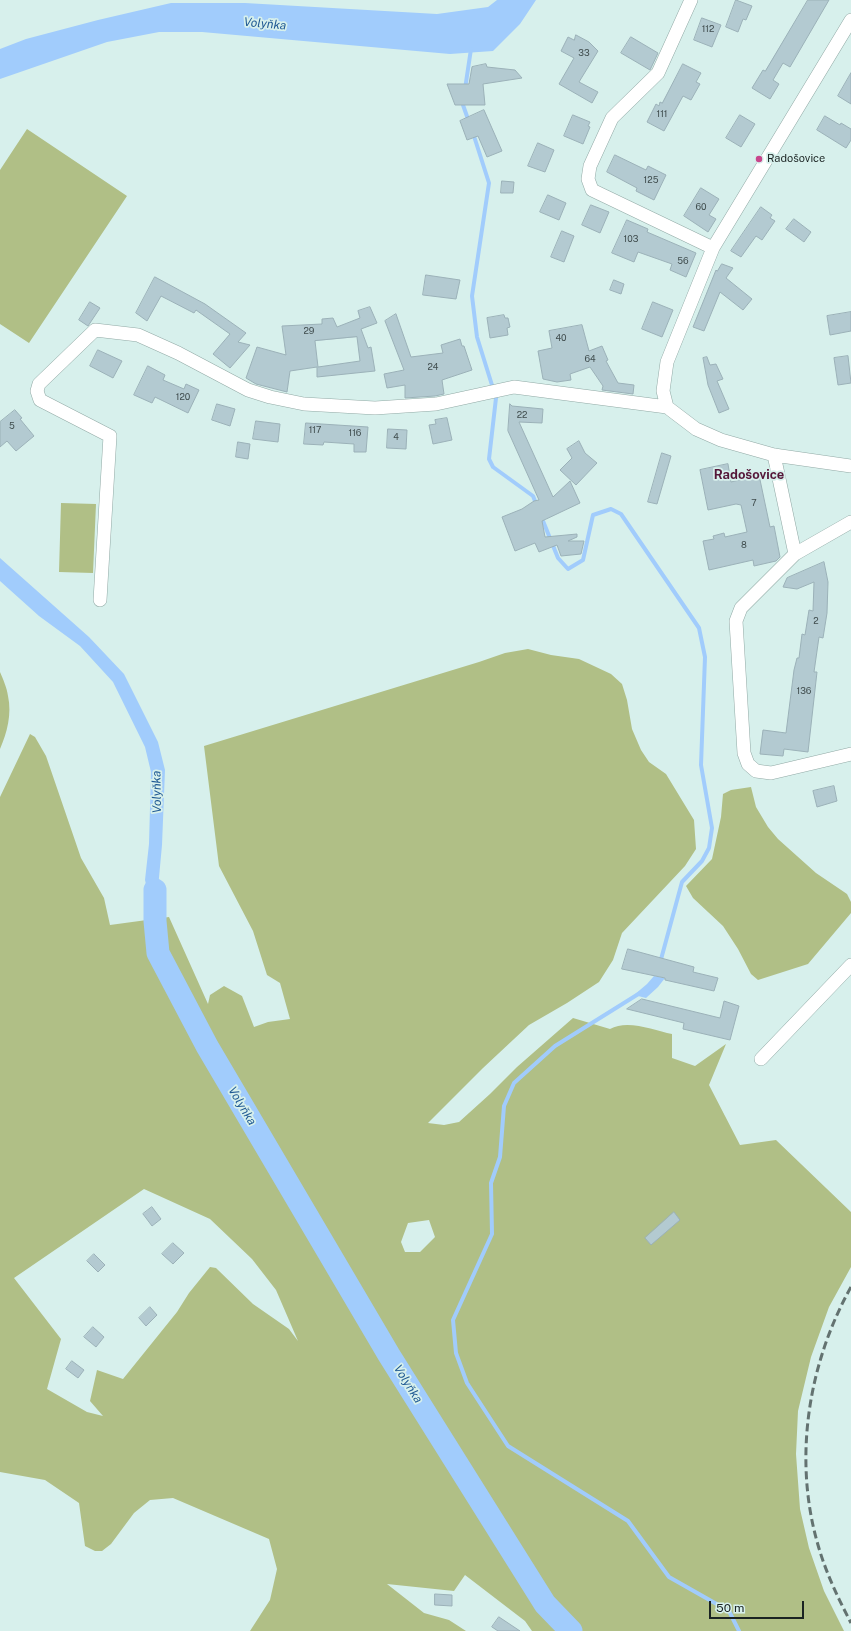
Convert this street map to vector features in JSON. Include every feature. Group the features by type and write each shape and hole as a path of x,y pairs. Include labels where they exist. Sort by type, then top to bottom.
{"street":[{"path":"691,0 658,73 612,118 590,166 588,179 592,190 713,248"},
{"path":"667,408 663,391 667,362 713,248 851,20"},
{"path":"100,600 110,436 40,400 37,391 39,384 95,330 138,335 178,353 248,390 270,397 304,404 375,408 436,404 514,387 667,408 696,429 720,440 774,455 851,466"},
{"path":"774,455 795,554"},
{"path":"851,522 795,554 741,608 736,621 744,753 748,764 756,771 771,773 851,754"},
{"path":"761,1058 851,965"}],"green space":[{"path":"27,129 127,196 29,343 0,324 0,170"},
{"path":"61,503 96,504 93,573 59,572"},
{"path":"528,649 551,655 579,659 611,674 622,684 627,700 632,729 641,750 649,762 666,774 694,820 696,849 685,866 622,933 613,960 599,982 529,1025 428,1123 444,1125 459,1122 517,1067 573,1018 610,1029 617,1026 632,1025 672,1034 672,1058 695,1066 726,1044 709,1085 740,1145 776,1140 851,1212 851,1267 829,1307 811,1357 798,1411 796,1454 800,1509 809,1548 824,1591 844,1631 532,1631 525,1621 465,1575 454,1591 387,1584 424,1613 449,1620 466,1631 250,1631 270,1600 277,1569 269,1539 173,1498 150,1500 134,1513 111,1544 102,1551 95,1551 85,1546 79,1503 45,1480 0,1472 0,797 30,734 35,737 46,756 81,858 104,898 110,925 169,917 208,1004 210,995 224,986 242,996 254,1027 268,1022 290,1019 280,983 267,975 253,931 219,866 204,746 505,653","holes":["144,1189 210,1219 252,1259 276,1290 298,1341 289,1329 253,1304 216,1268 210,1267 189,1293 177,1312 123,1379 97,1370 90,1401 103,1416 87,1412 47,1389 61,1339 14,1278","429,1220 435,1237 420,1252 405,1252 401,1242 408,1223"]},
{"path":"0,672 7,690 9,716 7,730 0,749"},
{"path":"751,787 756,807 768,827 778,839 816,873 847,894 851,902 851,913 808,964 758,980 751,974 738,949 723,926 693,898 686,886 712,859 721,817 723,794 731,790"}],"water":[{"path":"497,0 536,0 520,24 493,51 450,54 202,32 159,32 107,42 0,79 0,49 26,39 171,3 245,3 437,14 488,7"},
{"path":"0,558 89,637 124,674 158,742 165,770 162,845 155,921 145,880 149,844 151,772 145,747 113,682 80,646 39,616 0,581"},
{"path":"654,976 665,978 646,998 634,995 647,984"}],"building":[{"path":"736,0 752,6 746,20 743,19 738,32 726,27"},
{"path":"808,0 829,0 790,67 783,63 773,80 779,84 770,99 752,88 763,70 765,71"},
{"path":"702,18 721,25 712,47 694,40"},
{"path":"576,35 589,42 598,51 579,82 598,92 592,103 559,84 574,58 561,51 568,37 574,40"},
{"path":"631,37 658,53 650,70 621,53"},
{"path":"486,64 487,67 515,70 522,78 483,84 485,105 455,105 447,84 469,84 472,67"},
{"path":"683,64 701,73 696,82 700,84 691,100 683,96 664,131 647,122 656,104 659,106 660,102 662,103"},
{"path":"851,73 851,104 838,96"},
{"path":"484,110 502,151 487,157 478,136 467,140 460,121"},
{"path":"573,115 590,122 588,126 590,127 583,144 564,136"},
{"path":"740,115 755,124 741,147 726,138"},
{"path":"825,116 840,125 841,123 851,129 851,140 846,148 817,130"},
{"path":"538,143 554,150 545,172 528,166"},
{"path":"615,155 646,170 648,166 666,175 654,200 636,191 637,188 607,172"},
{"path":"502,181 514,182 513,193 501,193"},
{"path":"701,188 719,199 709,215 716,219 708,232 684,216"},
{"path":"548,195 566,203 559,220 540,212"},
{"path":"591,205 609,212 600,233 582,225"},
{"path":"761,207 772,215 770,218 775,221 762,240 756,236 741,257 731,251"},
{"path":"794,219 811,232 804,242 786,229"},
{"path":"627,220 648,229 647,232 696,253 686,277 670,270 672,264 638,252 634,262 612,253"},
{"path":"562,231 574,236 564,262 551,257"},
{"path":"722,264 733,268 726,278 752,299 743,310 720,292 704,331 693,327 716,270 717,271"},
{"path":"426,275 460,280 456,299 423,295"},
{"path":"155,277 205,304 246,333 238,342 250,345 230,368 213,354 230,334 196,310 194,313 161,296 147,321 136,313"},
{"path":"614,280 624,284 621,294 610,290"},
{"path":"90,302 100,308 88,326 79,320"},
{"path":"653,302 673,310 662,337 642,329"},
{"path":"370,307 377,323 361,329 368,348 371,347 375,371 317,377 317,367 290,371 287,392 256,384 246,378 257,347 286,355 282,326 322,324 322,319 333,318 337,327 360,318 358,311","holes":["357,337 360,361 318,367 315,341"]},
{"path":"851,312 851,331 830,335 827,316"},
{"path":"396,314 411,357 443,353 441,345 460,339 462,346 464,346 472,370 442,380 444,394 435,396 405,398 405,385 387,388 384,374 404,370 385,321"},
{"path":"504,315 505,318 508,318 510,327 507,328 508,335 490,338 487,318"},
{"path":"582,325 589,351 602,346 608,360 606,361 618,383 634,385 633,394 602,390 603,386 590,367 570,374 571,380 557,382 543,379 538,351 552,348 549,331"},
{"path":"98,350 122,361 113,378 90,366"},
{"path":"848,356 851,383 838,385 834,358"},
{"path":"707,357 710,365 716,364 723,379 717,381 729,409 719,413 708,385 703,358"},
{"path":"148,366 165,375 163,380 184,389 186,384 199,390 188,413 155,397 152,403 134,395"},
{"path":"217,404 235,409 230,426 212,420"},
{"path":"510,404 512,406 543,409 542,423 519,422 553,497 570,481 580,503 542,521 545,537 577,534 577,537 568,541 584,541 581,554 561,556 557,545 539,552 535,543 515,551 502,517 539,500 508,431"},
{"path":"15,410 22,418 20,419 34,436 16,451 7,441 0,447 0,422"},
{"path":"447,418 452,440 433,444 429,425 436,424 435,420"},
{"path":"256,421 280,424 278,442 253,439"},
{"path":"306,423 368,427 366,452 354,452 354,444 324,442 323,445 304,444"},
{"path":"388,429 407,430 406,449 387,448"},
{"path":"579,441 585,453 597,463 576,485 560,470 572,458 567,449"},
{"path":"238,442 250,444 248,459 236,457"},
{"path":"662,453 671,456 657,504 648,502"},
{"path":"728,464 731,482 759,475 770,527 774,526 780,557 776,561 754,566 753,560 709,570 703,541 714,539 713,536 724,533 725,537 747,532 741,505 736,504 708,510 700,470"},
{"path":"824,562 828,582 827,613 823,638 819,637 814,672 817,672 808,752 784,749 783,756 760,754 763,730 786,733 794,670 797,658 799,658 802,634 805,635 809,610 813,611 814,582 797,589 783,587 787,578"},
{"path":"834,786 837,801 817,807 813,791"},
{"path":"628,949 694,967 693,972 718,978 714,991 665,980 665,978 622,969"},
{"path":"642,999 720,1018 724,1001 739,1006 730,1040 683,1029 684,1023 627,1009"},
{"path":"152,1207 161,1219 152,1226 143,1214"},
{"path":"674,1212 680,1220 651,1245 645,1238"},
{"path":"173,1243 184,1253 173,1264 162,1254"},
{"path":"94,1254 105,1265 98,1272 87,1261"},
{"path":"150,1307 157,1315 146,1326 139,1318"},
{"path":"93,1327 104,1337 96,1347 84,1337"},
{"path":"72,1361 84,1370 78,1378 66,1369"},
{"path":"435,1594 452,1595 452,1606 435,1605"},
{"path":"499,1617 520,1631 498,1631 492,1627"}],"waterway":[{"path":"465,89 471,49"},
{"path":"464,100 463,105 469,122"},
{"path":"473,133 489,183 472,296 477,337 496,398 489,459 493,467 533,496 537,506"},
{"path":"541,516 558,558 568,569 583,560 593,515 611,509 621,514 699,628 705,657 701,765 712,828 709,848 702,861 682,882 660,963"},
{"name":"Volyňka","path":"155,890 155,921 158,953 207,1046 389,1355 545,1604 571,1631"},
{"path":"640,993 555,1046 514,1083 504,1106 500,1157 491,1183 492,1234 453,1320 456,1353 467,1383 508,1446 628,1521 669,1577 729,1611 739,1631"}],"railway":[{"path":"851,1287 836,1317 824,1348 815,1380 809,1413 806,1446 810,1512 818,1545 841,1604 851,1623"}],"place":[{"name":"Radošovice","path":"759,159"}],"district":[{"name":"Radošovice","path":"749,475"}]}
